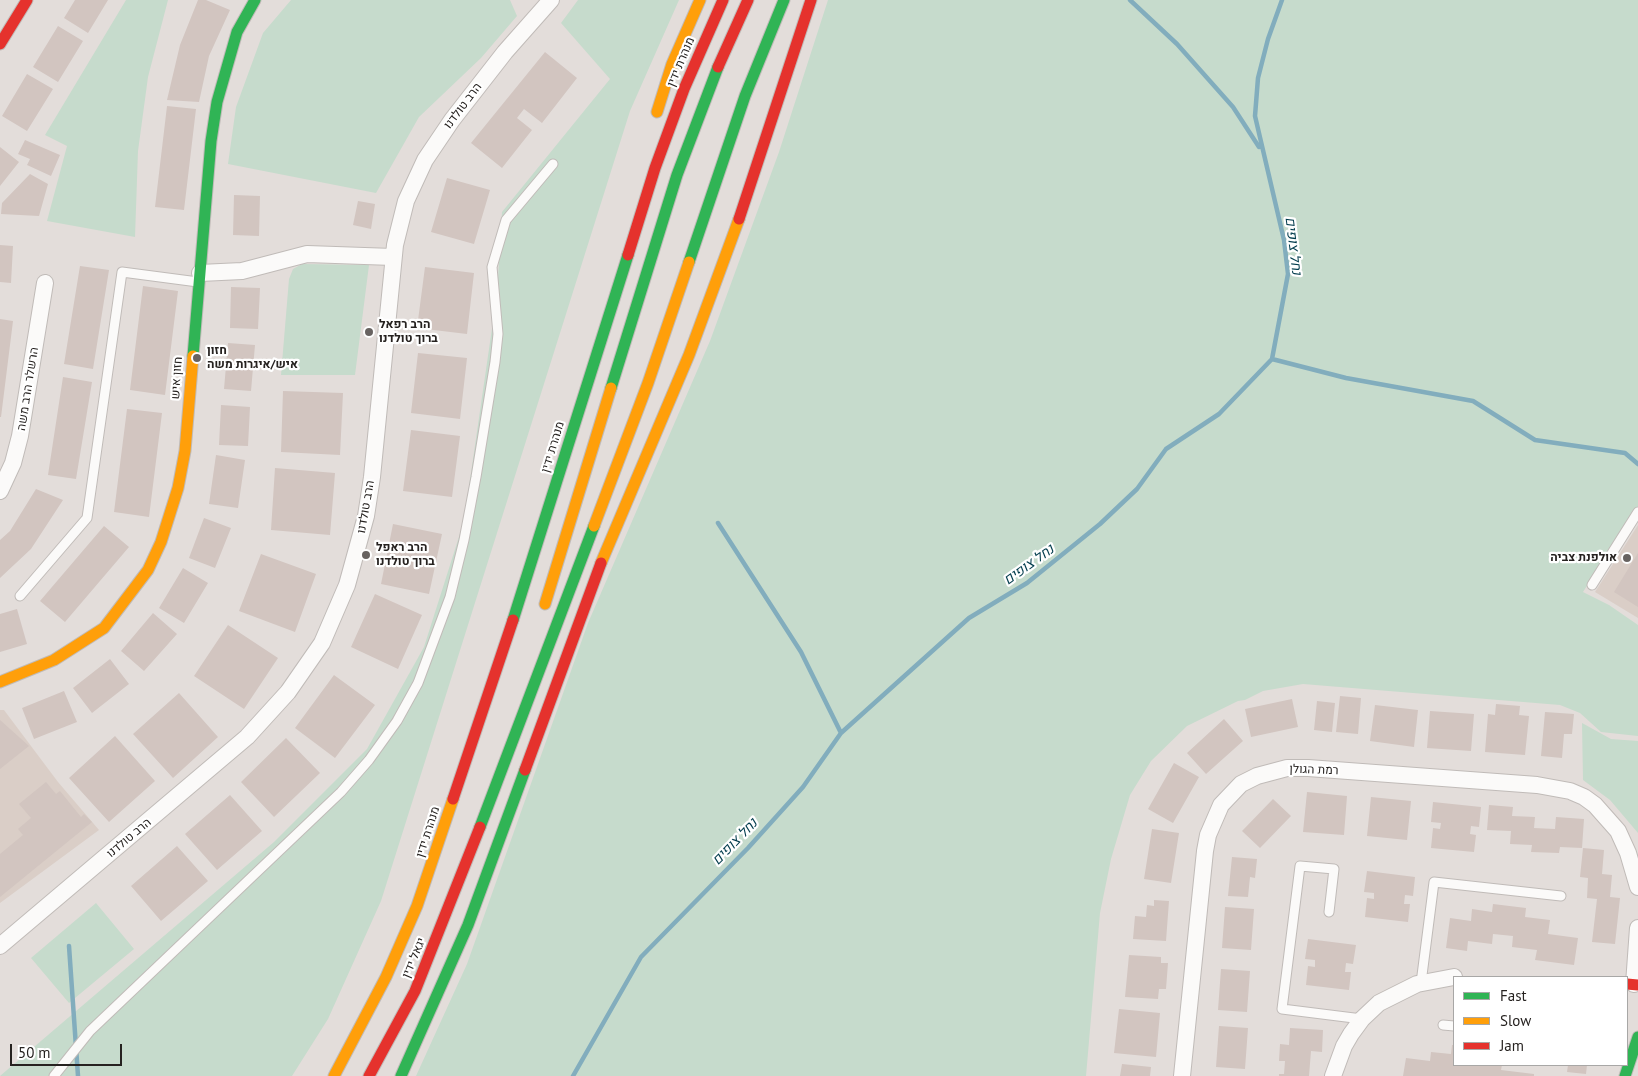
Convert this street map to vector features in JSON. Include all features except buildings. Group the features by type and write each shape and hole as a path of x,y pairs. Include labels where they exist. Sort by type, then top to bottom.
{"main road":[{"path":"0,44 27,0"},
{"name":"חזון איש","path":"0,682 54,660 104,628 148,570 170,518 185,451 211,141 217,102 237,32 255,0"},
{"path":"653,124 672,64 700,0"},
{"name":"מנהרת ידין","path":"417,906 528,575 655,168 684,89 723,0"},
{"path":"541,618 676,175 705,97 748,0"},
{"path":"472,845 648,383 745,96 784,0"},
{"path":"401,1076 468,925 594,579 642,470 689,355 739,219 811,0"},
{"path":"417,906 493,642"},
{"path":"472,845 518,693"},
{"name":"יגאל ידין","path":"369,1076 414,991 472,845"},
{"name":"יגאל ידין","path":"334,1076 386,977 417,906"},
{"path":"1625,1076 1638,1037"}],"street":[{"name":"הרב טולדנו","path":"0,946 247,737 288,692 322,643 348,585 366,516 372,477 393,258 406,201 430,153 468,99 551,0"},
{"path":"199,277 242,271 307,254 393,258"},
{"name":"הרשלר הרב משה","path":"0,491 13,463 20,436 45,283"},
{"name":"רמת הגולן","path":"1182,1076 1208,835 1221,805 1241,784 1257,776 1287,768 1308,768 1537,785 1570,791 1595,805 1612,824 1628,853 1638,880 1638,886"},
{"path":"1633,984 1638,928"},
{"path":"1333,1076 1344,1046 1362,1019 1379,1003 1422,983 1453,978"}],"lane":[{"path":"54,1076 90,1031 341,792 370,760 396,721 418,682 450,597 464,540 476,477 498,334 492,266 506,220 553,164"},
{"path":"20,596 87,518 122,272 199,277"},
{"path":"1592,586 1638,512"},
{"path":"1329,912 1334,869 1300,866 1282,1009 1362,1019"},
{"path":"1422,983 1434,882 1561,896"},
{"path":"1443,1025 1453,1026"}],"shaded area":[{"name":"אולפנת צביה","path":"1638,525 1638,618 1595,592"},
{"path":"0,710 4,710 58,782 99,830 0,903"}],"green space":[{"path":"126,0 168,0 148,77 138,151 135,237 47,221 67,146 45,135"},
{"path":"291,0 510,0 517,16 481,58 419,117 376,193 228,164 236,107 263,33"},
{"path":"578,0 679,0 630,111 381,901 328,1019 292,1076 0,1076 274,842 367,749 424,647 464,521 497,294 502,212 610,79 561,23"},
{"path":"828,0 1638,0 1638,506 1583,592 1609,605 1638,625 1638,736 1601,732 1580,713 1560,705 1303,684 1263,691 1187,726 1151,761 1130,795 1111,859 1100,913 1086,1076 416,1076 467,964 588,623 710,341 779,152"},
{"path":"302,264 369,265 355,375 281,375 289,279 293,269"},
{"path":"1582,723 1611,739 1638,741 1638,833 1610,800 1583,780"},
{"path":"96,903 134,949 69,1003 31,958"}],"waterway":[{"path":"1130,0 1177,44 1233,107 1259,147"},
{"name":"נחל צופים","path":"573,1076 641,957 748,848 803,787 841,733 969,618 1027,583 1100,524 1137,489 1166,449 1219,414 1272,359 1288,274 1284,240 1255,116 1258,78 1268,39 1282,0"},
{"path":"1272,359 1346,378 1473,401 1535,440 1625,453 1638,464"},
{"path":"718,523 801,652 841,733"},
{"path":"69,946 78,1076"}],"traffic: fast":[{"path":"193,356 211,141 217,102 237,32 255,0"},
{"path":"689,262 745,96 784,0"},
{"path":"611,388 677,175 718,67"},
{"path":"513,620 628,255"},
{"path":"480,827 594,526"},
{"path":"401,1076 468,925 525,770"},
{"path":"1625,1076 1638,1037"}],"traffic: slow":[{"path":"657,112 672,64 700,0"},
{"path":"601,563 689,355 739,219"},
{"path":"594,526 648,383 689,262"},
{"path":"0,682 54,660 104,628 148,570 161,542 178,488 185,451 193,356"},
{"path":"545,604 611,388"},
{"path":"334,1076 386,977 417,906 453,799"}],"traffic: jam":[{"path":"0,44 27,0"},
{"path":"628,255 655,168 684,89 723,0"},
{"path":"718,67 748,0"},
{"path":"739,219 811,0"},
{"path":"525,770 601,563"},
{"path":"453,799 513,620"},
{"path":"369,1076 415,991 480,827"},
{"path":"1628,984 1638,985"}],"place":[{"name":"הרב רפאל ברוך טולדנו","path":"369,332"},
{"name":"חזון איש/איגרות משה","path":"197,358"},
{"name":"הרב ראפל ברוך טולדנו","path":"366,555"},
{"name":"אולפנת צביה","path":"1627,558"}]}
